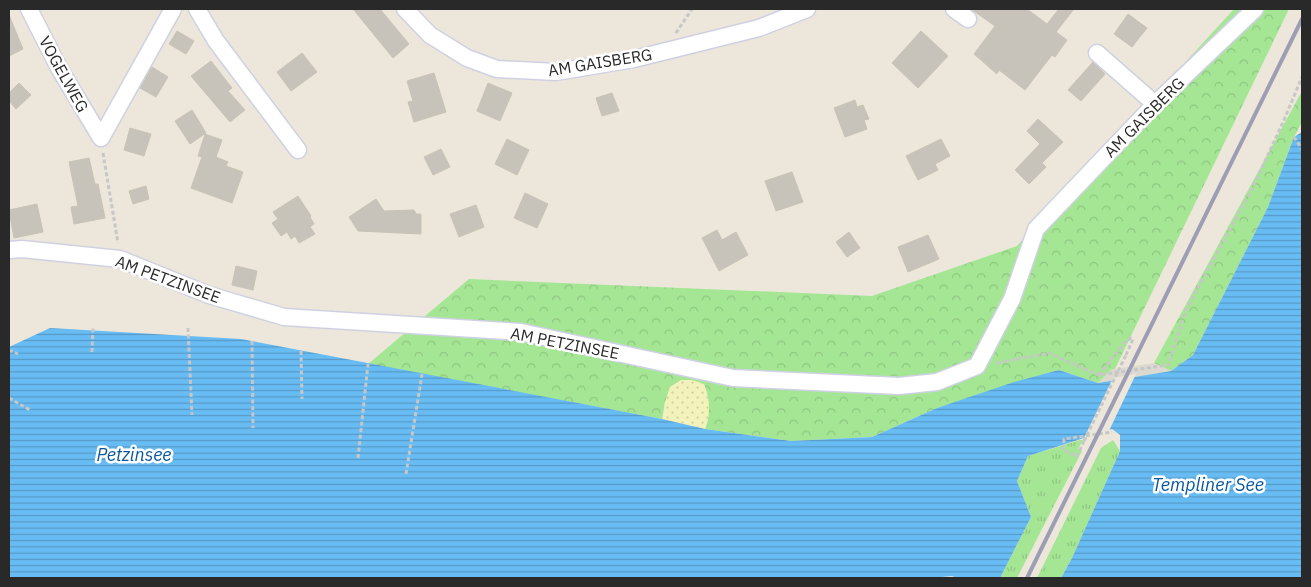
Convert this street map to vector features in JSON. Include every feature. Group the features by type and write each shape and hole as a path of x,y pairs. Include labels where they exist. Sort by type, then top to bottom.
{"street":[{"name":"VOGELWEG","path":"29,9 59,68 101,138"},
{"path":"101,138 173,9"},
{"path":"197,9 216,41 298,150"},
{"name":"AM GAISBERG","path":"405,9 430,36 467,58 497,69 556,72 634,59 759,28 807,9"},
{"path":"954,9 968,18"},
{"name":"AM GAISBERG","path":"976,366 1012,299 1036,229 1155,104 1252,10"},
{"path":"1097,54 1155,104"},
{"name":"AM PETZINSEE","path":"9,250 22,249 120,259 210,295 284,317 522,332 733,378 899,386 937,382 976,366"}],"path":[{"path":"673,49 673,38 692,9"},
{"path":"976,366 1049,353 1098,375 1168,365 1186,310 1253,187 1302,77"},
{"path":"1294,136 1302,148"},
{"path":"101,138 120,259"},
{"path":"92,352 93,326"},
{"path":"188,328 192,416"},
{"path":"1098,375 1125,342 1131,338 1133,339 1126,355 1084,441 1077,456 1064,450 1064,439 1112,432"},
{"path":"252,341 253,428"},
{"path":"9,350 18,354"},
{"path":"301,351 302,399"},
{"path":"358,458 368,364"},
{"path":"406,474 422,374"},
{"path":"9,398 30,410"}],"green space":[{"path":"1234,9 1289,9 1115,369 1111,370 1098,383 1059,370 937,408 872,437 791,441 705,429 707,422 665,402 662,419 368,364 469,279 872,296 1017,246"},
{"path":"1302,91 1302,122 1294,137 1268,207 1193,355 1171,371 1154,363"},
{"path":"1083,440 1078,449 1082,451 1017,578 1000,578 1031,517 1017,481 1028,456"},
{"path":"1113,440 1120,451 1072,558 1061,578 1037,578 1101,448"}],"sand":[{"path":"681,380 692,380 704,384 709,406 705,429 663,419 665,402 670,387"}],"shaded area":[{"path":"1154,363 1171,371 1098,383 1111,370"}],"water":[{"name":"Petzinsee","path":"1302,132 1302,578 1061,578 1072,558 1120,451 1120,435 1112,429 1028,456 1017,481 1031,517 1000,578 957,578 952,576 932,578 9,578 9,347 50,328 241,339 662,419 705,429 791,441 872,437 937,408 1014,382 1059,370 1098,383 1171,371 1193,355 1268,207 1294,137"}],"pier":[{"path":"1136,374 1108,433 1085,441 1083,440 1113,378"}],"building":[{"path":"353,9 380,9 409,44 393,58"},
{"path":"971,9 1027,9 1047,24 1059,9 1074,9 1056,32 1067,40 1055,57 1052,55 1025,90 999,70 997,74 974,54 995,26"},
{"path":"1128,14 1147,28 1132,47 1114,34"},
{"path":"9,15 23,49 9,56"},
{"path":"177,31 194,41 186,54 169,44"},
{"path":"921,31 948,56 918,88 892,63"},
{"path":"302,53 317,72 291,91 277,72"},
{"path":"211,61 232,88 228,91 245,110 230,122 191,76"},
{"path":"1093,62 1105,74 1081,101 1068,90"},
{"path":"152,67 168,77 156,97 140,88"},
{"path":"434,73 446,112 414,122 408,102 413,101 407,81"},
{"path":"19,83 31,95 16,109 9,101 9,93"},
{"path":"488,83 512,93 500,121 477,111"},
{"path":"612,93 619,111 602,116 596,98"},
{"path":"855,100 857,107 863,105 869,119 864,120 867,129 845,137 834,108"},
{"path":"192,110 206,133 190,144 175,121"},
{"path":"1038,119 1063,142 1042,163 1046,167 1029,184 1015,170 1040,144 1027,131"},
{"path":"130,128 151,134 144,156 124,150"},
{"path":"205,134 222,140 216,157 228,162 226,166 243,172 232,203 191,188 202,157 198,156"},
{"path":"507,139 529,150 517,175 495,164"},
{"path":"941,139 950,156 935,164 938,170 918,180 906,156"},
{"path":"441,149 450,167 433,175 424,157"},
{"path":"89,158 95,184 98,184 105,218 74,224 71,207 78,206 69,162"},
{"path":"792,172 803,202 776,211 765,181"},
{"path":"146,186 149,199 133,204 129,191"},
{"path":"525,193 548,204 537,228 514,218"},
{"path":"298,196 311,216 314,224 310,227 315,234 299,243 295,236 291,239 287,232 281,236 272,223 278,219 273,212"},
{"path":"376,199 384,211 414,210 416,214 421,214 421,234 358,231 349,217"},
{"path":"37,204 43,232 14,238 9,210"},
{"path":"476,205 484,227 459,237 450,214"},
{"path":"717,230 722,240 736,232 748,255 719,271 702,238"},
{"path":"849,232 860,248 847,257 836,242"},
{"path":"928,235 939,259 908,272 898,247"},
{"path":"236,266 257,271 253,290 232,285"}],"railway":[{"path":"1027,578 1302,19"}],"water label":[{"name":"Templiner See","path":"1208,485"}]}
